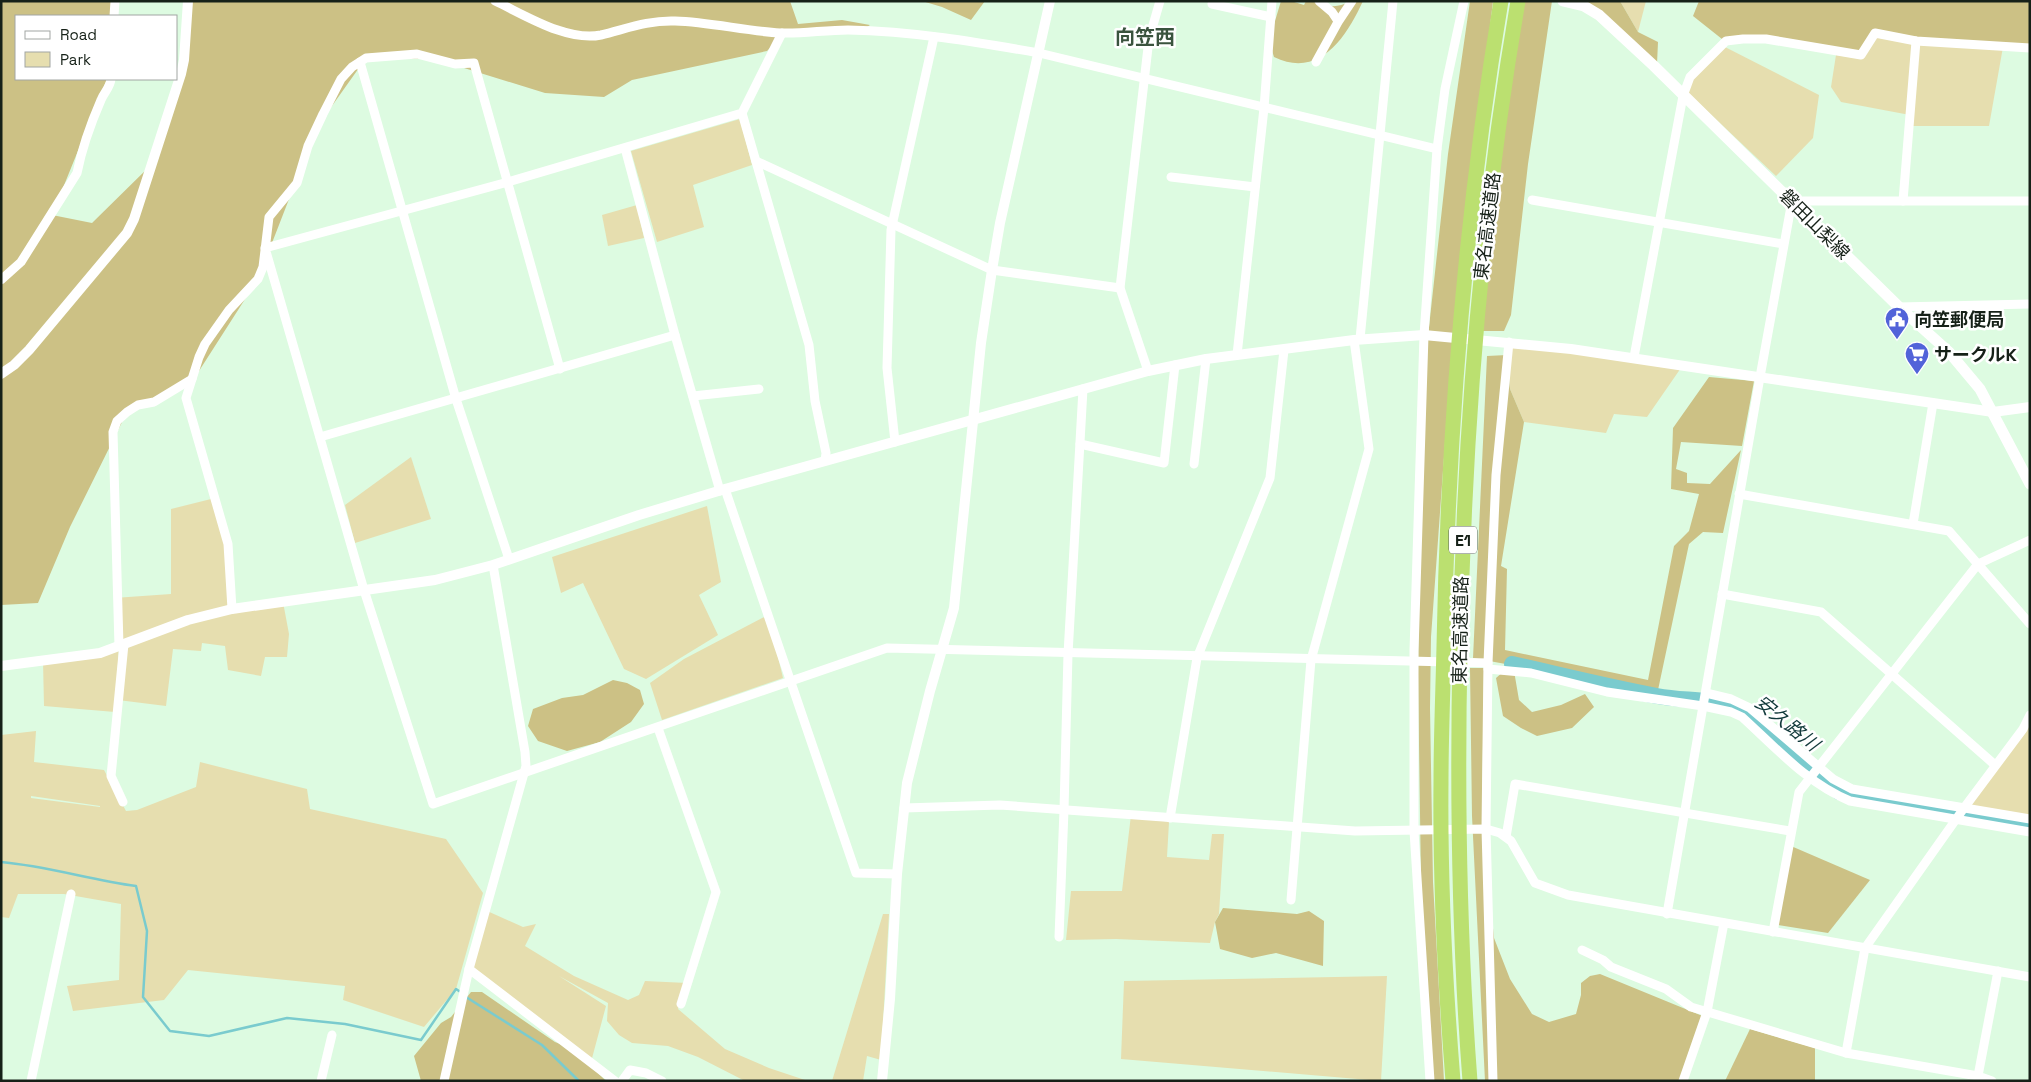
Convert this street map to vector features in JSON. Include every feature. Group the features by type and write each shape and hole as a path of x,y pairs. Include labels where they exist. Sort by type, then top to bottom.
{"highway":[{"name":"東名高速道路","path":"1453,1081 1442,853 1441,781 1445,563 1453,416 1466,270 1484,117 1501,1"},
{"name":"東名高速道路","path":"1470,1081 1466,1028 1457,782 1462,564 1469,417 1481,271 1518,1"}],"main road":[{"name":"磐田山梨線","path":"1563,1 1584,6 1597,13 1654,66 1899,307 1948,352 1980,389 2030,484"}],"street":[{"path":"114,15 115,1"},
{"path":"1,374 14,365 29,350 117,246 134,219 181,74 184,60 188,1"},
{"path":"494,1 557,30 575,36 599,35 628,26 650,22 674,21 782,33 848,30 934,37 1039,53 1437,149"},
{"path":"882,1081 890,999 897,874 907,783 930,691 954,608 981,343 992,270 1000,223 1050,1"},
{"path":"1148,371 1120,288 1149,39 1160,1"},
{"path":"1237,355 1264,108 1272,1"},
{"path":"1318,1 1332,12 1338,21"},
{"path":"1316,62 1338,21 1352,1"},
{"path":"1291,900 1311,660 1369,449 1357,339 1381,136 1394,1"},
{"path":"1430,1081 1417,831 1416,662 1437,149 1445,89 1464,1"},
{"path":"1212,4 1271,17"},
{"path":"1634,357 1683,96 1690,77 1726,41 1766,39 1861,55 1875,32 1916,41 2030,48"},
{"path":"782,33 742,113 809,345 815,401 826,453 824,461"},
{"path":"895,442 887,368 892,224 934,37"},
{"path":"1903,201 1916,41"},
{"path":"232,609 228,544 186,398 205,344 229,310 258,279 263,267 269,217 297,183 308,146 341,79 352,67 366,58 417,54 456,64 474,63 560,369"},
{"path":"360,62 456,399 509,559"},
{"path":"1,280 21,262 77,173 80,157 102,98 110,86 111,80"},
{"path":"265,248 508,182 742,113"},
{"path":"625,148 693,396 723,490 791,681 856,873 897,874"},
{"path":"756,161 992,270 1120,288"},
{"path":"1171,177 1255,187"},
{"path":"1532,200 1783,244"},
{"path":"1667,914 1739,494 1792,202 2030,201"},
{"path":"265,248 364,590 433,804 887,648 1486,665 1531,673 1608,692 1731,712 1742,717 1809,777 1831,792 1850,801 2030,832"},
{"path":"1899,307 2030,304"},
{"path":"320,437 676,335"},
{"path":"1,666 100,653 188,620 232,609 435,580 493,565 639,515 723,490 1148,371 1206,359 1357,339 1429,335 1505,342 1634,357 1993,412 2030,408"},
{"path":"1493,1081 1486,829 1486,665 1505,342"},
{"path":"1170,818 1197,658 1270,478 1284,350"},
{"path":"1194,464 1206,359"},
{"path":"1080,444 1164,463 1175,365"},
{"path":"123,802 111,776 121,645 113,432 117,421 127,412 138,405 154,402 192,379"},
{"path":"693,396 758,389"},
{"path":"1059,937 1068,654 1083,390"},
{"path":"1913,524 1934,403"},
{"path":"1739,494 1949,531 2030,624"},
{"path":"1773,932 1798,792 1978,564 2030,540"},
{"path":"444,1081 468,970 526,766 493,565"},
{"path":"1722,594 1821,612 1995,766"},
{"path":"1706,693 1731,699 1750,708 1833,780 1852,789 2030,819"},
{"path":"1846,1053 1865,948 1964,808 2023,729 2030,715"},
{"path":"658,728 716,892 681,1004"},
{"path":"1506,837 1515,784 1790,831"},
{"path":"904,808 1000,805 1356,831 1486,829 1500,833 1511,841 1535,883 1585,899 2029,975"},
{"path":"31,1081 71,894"},
{"path":"1683,1081 1707,1012 1724,924"},
{"path":"1582,950 1603,960 1612,967 1666,989 1691,1007 1846,1053 1978,1076 1992,1081"},
{"path":"468,970 615,1081"},
{"path":"1978,1076 1998,971"},
{"path":"321,1081 332,1035"},
{"path":"622,1081 630,1070 646,1073 662,1081"}],"green space":[{"path":"1620,1 1646,1 1638,32"},
{"path":"1879,33 2003,47 1989,126 1912,126 1910,115 1841,102 1831,87 1836,55 1862,59"},
{"path":"1725,47 1819,95 1813,138 1776,176 1687,92 1692,75"},
{"path":"740,119 752,165 693,185 704,227 657,242 631,151"},
{"path":"637,205 644,238 608,246 602,215"},
{"path":"1514,343 1683,365 1647,417 1614,414 1606,433 1524,422 1510,389 1507,355"},
{"path":"411,457 431,519 355,543 345,505"},
{"path":"215,498 228,544 232,606 201,618 283,602 289,634 287,657 265,657 261,676 228,670 225,646 202,643 201,651 173,649 166,706 118,700 124,644 114,598 171,594 171,509"},
{"path":"707,506 721,582 699,595 718,635 646,679 624,669 583,583 561,593 552,557"},
{"path":"768,615 783,678 662,720 650,683 684,659"},
{"path":"119,646 115,712 44,706 43,661"},
{"path":"2030,714 2030,824 1968,809"},
{"path":"36,731 34,762 104,770 126,811 137,810 196,787 200,762 307,789 310,809 446,839 483,893 456,989 424,1027 343,1000 345,986 188,970 164,1000 73,1011 67,986 119,980 121,904 64,894 18,894 9,918 1,917 1,735","holes":["31,796 100,806 31,798"]},
{"path":"1131,815 1169,822 1167,857 1209,860 1212,834 1224,834 1219,914 1210,943 1116,939 1066,940 1071,891 1122,891"},
{"path":"485,910 523,927 536,924 525,946 574,976 628,1000 639,995 645,981 687,983 678,1009 725,1049 769,1068 808,1081 745,1081 698,1057 668,1046 632,1043 619,1035 607,1021 608,1003 559,976 606,1006 591,1062 469,969"},
{"path":"883,914 889,914 881,1060 867,1056 863,1081 832,1081"},
{"path":"1387,976 1381,1081 1121,1059 1124,981"}],"shaded area":[{"path":"1,1 113,1 112,15 15,15 15,80 107,80 52,215 92,223 152,164 182,62 187,1 790,1 798,24 842,20 870,25 861,31 785,33 767,51 632,80 604,97 545,93 435,59 366,58 317,127 258,279 190,385 127,412 70,527 38,603 1,605"},
{"path":"922,1 985,1 971,20 942,7"},
{"path":"1281,1 1291,1 1304,5 1306,1 1309,1 1338,6 1349,3 1349,1 1363,1 1339,41 1317,59 1304,63 1290,62 1274,57 1269,41"},
{"path":"1470,1 1493,1 1451,360 1431,637 1430,708 1433,882 1444,1081 1431,1081 1422,952 1418,674 1421,423 1429,327 1448,154"},
{"path":"1524,1 1552,1 1528,164 1511,315 1504,331 1482,331 1496,186"},
{"path":"1569,1 1620,1 1638,32 1658,42 1657,64 1599,15"},
{"path":"1699,1 2030,1 2030,48 1875,33 1861,55 1782,41 1722,39 1693,16"},
{"path":"1507,355 1510,389 1524,422 1501,566 1507,569 1505,650 1648,680 1674,546 1689,531 1699,494 1671,489 1673,428 1709,377 1754,381 1742,446 1681,442 1676,469 1687,473 1687,483 1710,484 1741,450 1723,533 1703,532 1689,544 1658,690 1513,665 1519,700 1532,712 1561,705 1585,694 1594,707 1572,728 1537,736 1503,716 1496,678 1511,665 1473,658 1487,356"},
{"path":"1470,668 1484,668 1482,819 1494,938 1510,979 1532,1014 1549,1022 1576,1014 1581,995 1581,983 1590,976 1600,974 1705,1017 1681,1081 1485,1081 1472,816"},
{"path":"613,680 627,683 640,690 644,704 631,722 600,742 567,751 538,741 528,726 533,709 562,698 583,695"},
{"path":"1791,846 1870,880 1828,933 1778,925"},
{"path":"1223,908 1297,914 1309,911 1324,921 1323,966 1276,953 1252,958 1220,949 1215,922"},
{"path":"471,992 482,992 555,1042 575,1050 606,1081 421,1081 414,1056 441,1023 451,1017"},
{"path":"1750,1029 1815,1048 1815,1081 1725,1081"}],"waterway":[{"name":"安久路川","path":"1512,664 1657,696 1724,704 1746,713 1839,792 2030,827"},
{"path":"1,862 136,886 147,931 143,997 170,1031 209,1036 287,1018 345,1024 421,1040 456,989 462,993"},
{"path":"466,997 542,1045 579,1081"}],"place":[{"name":"向笠郵便局","path":"1897,340"},
{"name":"サークルK","path":"1917,375"}],"district":[{"name":"向笠西","path":"1145,37"}]}
